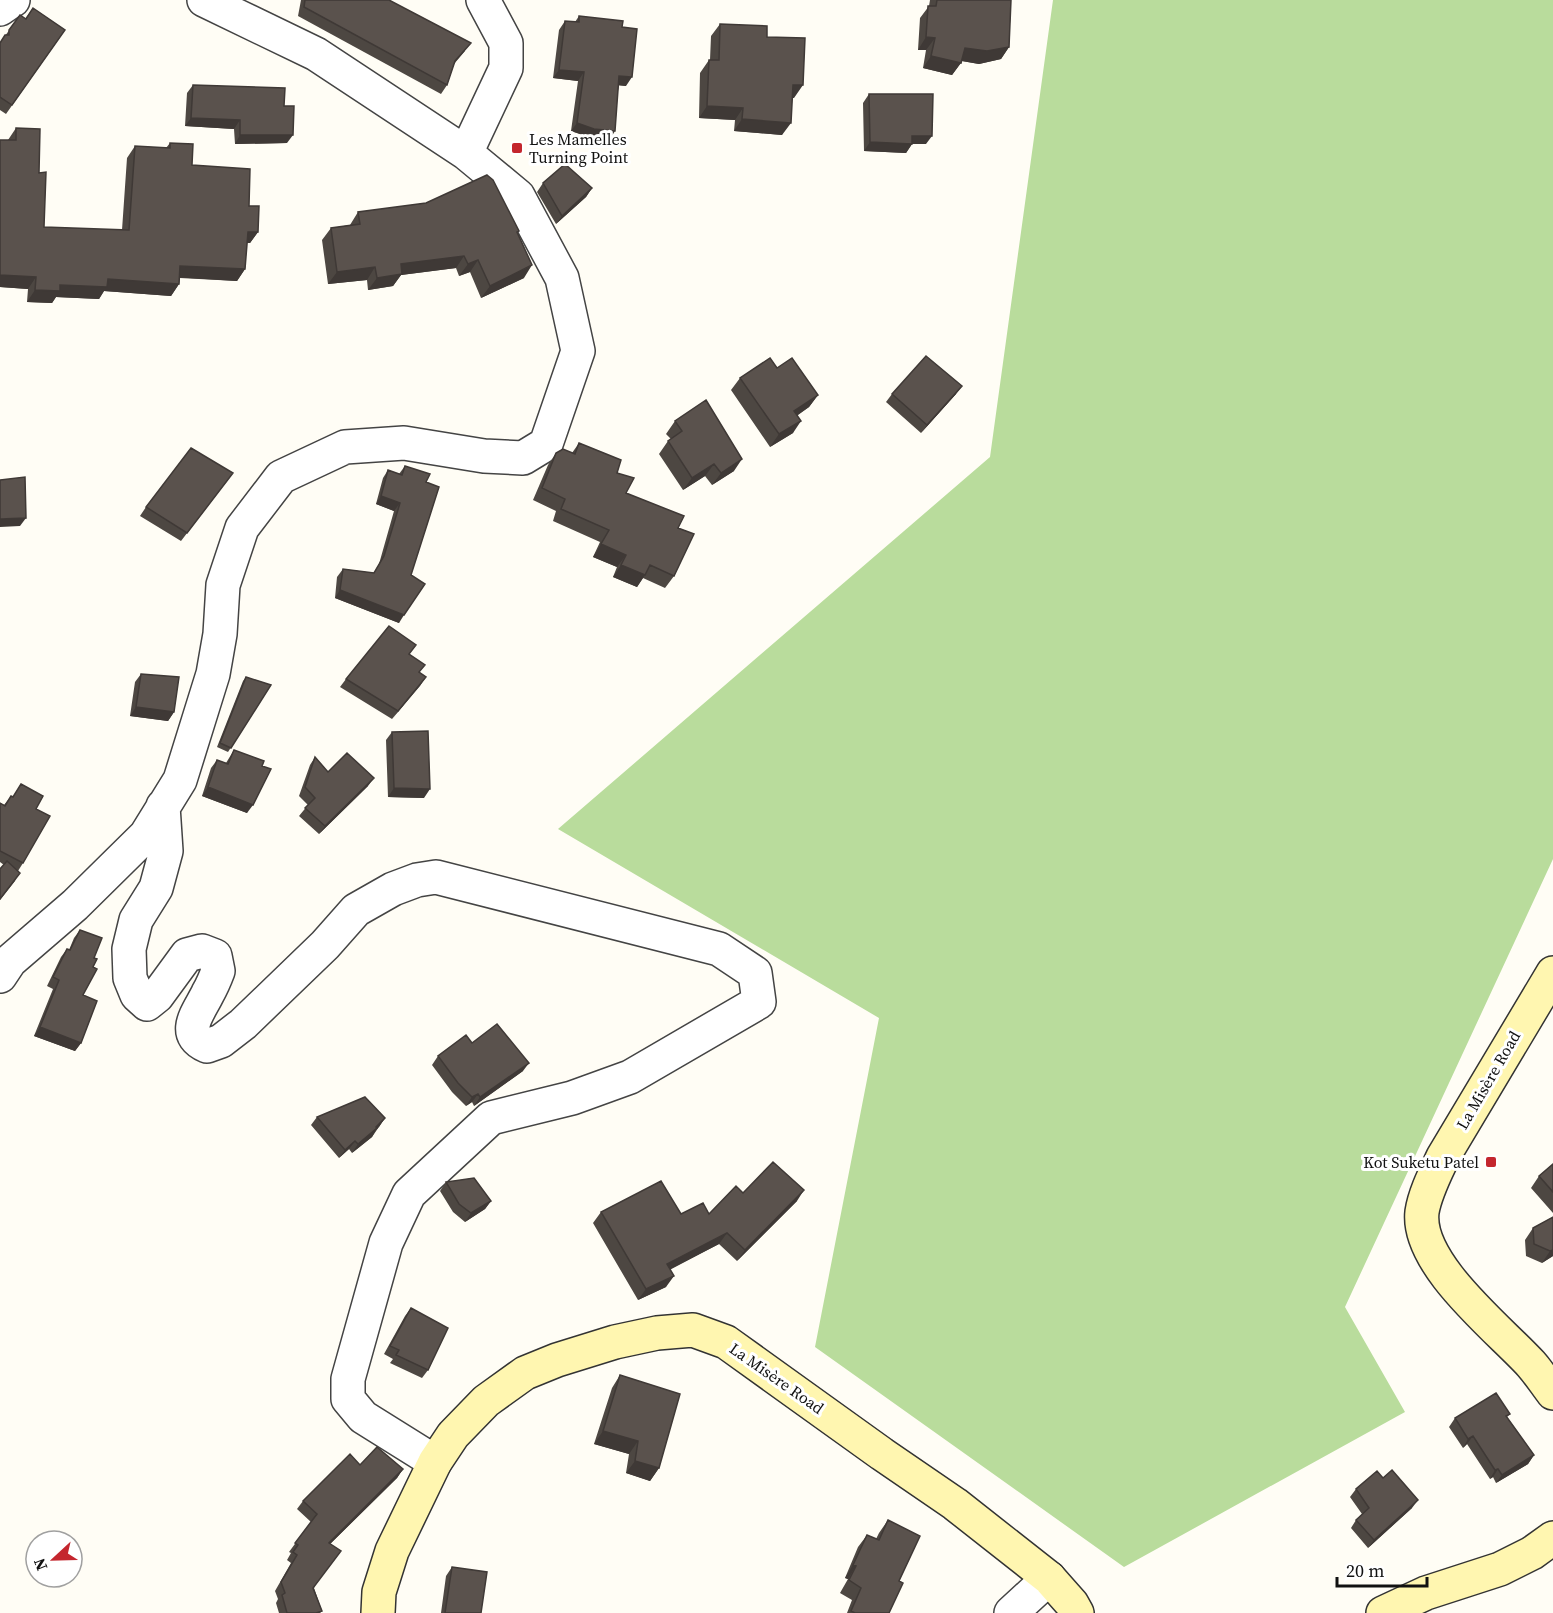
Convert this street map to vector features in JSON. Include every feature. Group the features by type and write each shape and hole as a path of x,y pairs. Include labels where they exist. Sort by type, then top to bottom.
{"main road":[{"name":"La Misère Road","path":"1553,973 1443,1156 1429,1188 1422,1214 1427,1243 1443,1273 1532,1365 1553,1393"},
{"name":"La Misère Road","path":"378,1613 379,1592 392,1551 435,1462 453,1435 486,1401 525,1373 556,1360 615,1342 657,1333 693,1330 726,1342 955,1504 1048,1578 1072,1604 1077,1613"},
{"path":"1383,1613 1426,1593 1500,1569 1532,1553 1553,1538"}],"street":[{"path":"0,9 13,0"},
{"path":"0,976 10,961 75,905 146,835 180,780 213,674 220,634 223,585 242,528 281,477 345,447 404,442 484,456 523,458 546,444 578,351 562,278 519,196 466,153 316,54 204,0"},
{"path":"466,153 506,68 506,43 483,0"},
{"path":"164,806 166,851 156,888 136,920 129,949 130,978 137,996 147,1004 157,996 187,955 202,951 215,956 218,971 192,1022 193,1034 199,1042 207,1046 220,1041 243,1023 324,945 356,910 393,889 417,880 436,877 719,949 755,973 759,1002 630,1077 572,1098 491,1118 409,1194 386,1243 348,1379 348,1399 363,1417 435,1462"},
{"path":"1011,1613 1048,1578"}],"green space":[{"path":"1053,0 1553,0 1553,859 1345,1307 1405,1412 1124,1567 815,1347 879,1018 558,829 990,457"}],"building":[{"path":"305,0 389,0 471,43 455,61 447,85 304,7"},
{"path":"937,0 1011,0 1009,47 987,51 965,48 961,63 931,56 935,38 926,37 928,6 936,6"},
{"path":"33,8 65,30 12,105 0,97 0,43 5,35 9,35 9,30 20,15 26,19"},
{"path":"579,16 623,21 622,27 637,29 632,77 619,76 615,131 594,129 577,123 584,72 559,70 565,21 579,22"},
{"path":"720,24 767,26 767,37 805,38 803,85 793,85 791,123 742,119 743,108 707,106 709,60 719,60"},
{"path":"193,85 285,88 284,106 294,106 293,135 240,135 240,120 191,118"},
{"path":"869,94 933,94 932,136 912,136 912,144 870,142"},
{"path":"16,128 40,129 39,173 46,172 44,227 129,230 135,146 170,148 170,143 193,144 192,165 250,169 249,206 259,206 258,232 248,232 245,269 180,266 179,284 108,279 107,287 60,285 60,291 35,290 36,277 0,275 0,140 16,140"},
{"path":"565,164 592,188 562,216 543,183"},
{"path":"487,175 493,180 519,231 517,232 532,265 490,286 478,260 468,264 464,256 401,264 402,274 377,278 375,267 337,272 331,228 360,224 358,212 426,203"},
{"path":"926,356 962,386 927,425 892,394"},
{"path":"770,358 777,368 792,358 818,395 794,411 801,421 779,434 740,378"},
{"path":"706,400 742,459 721,473 714,464 692,478 668,441 682,431 675,421"},
{"path":"579,443 621,460 617,473 634,478 626,493 684,516 678,528 694,534 674,576 650,565 645,575 621,565 626,555 601,544 609,530 561,509 565,499 542,488 556,453 563,449 575,454"},
{"path":"191,448 233,473 187,533 146,507"},
{"path":"405,466 430,474 426,482 439,487 411,575 425,584 404,615 340,590 343,569 374,573 384,556 400,503 381,496 388,470 402,475"},
{"path":"25,477 26,518 0,519 0,480"},
{"path":"389,626 416,645 409,654 425,665 419,672 426,677 398,711 346,679"},
{"path":"141,674 179,677 174,712 136,707"},
{"path":"246,677 271,685 231,748 220,743"},
{"path":"428,731 430,789 394,788 392,732"},
{"path":"234,750 264,761 262,766 271,769 253,805 208,787 217,760 228,764"},
{"path":"347,753 374,778 325,826 305,808 315,798 305,787 315,757 328,772"},
{"path":"21,784 43,796 36,809 50,816 23,863 0,851 0,803 5,806"},
{"path":"7,861 20,873 0,899 0,869"},
{"path":"80,930 102,938 94,958 97,959 93,967 97,969 83,995 97,1001 81,1043 40,1027 59,980 53,977 67,949 70,950"},
{"path":"497,1024 529,1063 480,1097 478,1094 472,1097 458,1083 438,1056 466,1035 472,1043"},
{"path":"365,1097 385,1118 358,1144 355,1141 345,1150 317,1117"},
{"path":"773,1162 804,1190 745,1250 727,1233 667,1264 674,1276 646,1289 601,1212 661,1181 681,1214 703,1203 709,1214 736,1186 743,1193"},
{"path":"1553,1164 1553,1192 1539,1176"},
{"path":"474,1178 491,1201 471,1213 459,1204 446,1182"},
{"path":"1553,1217 1553,1250 1550,1251 1534,1244 1533,1228"},
{"path":"411,1308 448,1328 428,1370 396,1355 399,1350 390,1346"},
{"path":"620,1375 680,1394 659,1468 635,1461 638,1441 603,1431"},
{"path":"1496,1393 1510,1414 1506,1416 1534,1455 1502,1475 1498,1469 1495,1470 1473,1436 1468,1439 1455,1418"},
{"path":"377,1447 403,1469 329,1543 341,1551 313,1588 322,1611 287,1613 282,1595 285,1593 281,1582 297,1555 293,1552 298,1545 295,1543 317,1514 303,1501 350,1454 360,1465"},
{"path":"1392,1470 1418,1500 1374,1540 1356,1520 1369,1508 1356,1489 1377,1471 1383,1478"},
{"path":"888,1520 920,1536 899,1581 903,1583 889,1613 855,1613 851,1611 861,1588 849,1580 856,1566 853,1565 867,1535 879,1540"},
{"path":"452,1567 487,1572 481,1613 445,1613"}],"place":[{"name":"Les Mamelles Turning Point","path":"517,148"},
{"name":"Kot Suketu Patel","path":"1491,1162"}]}
